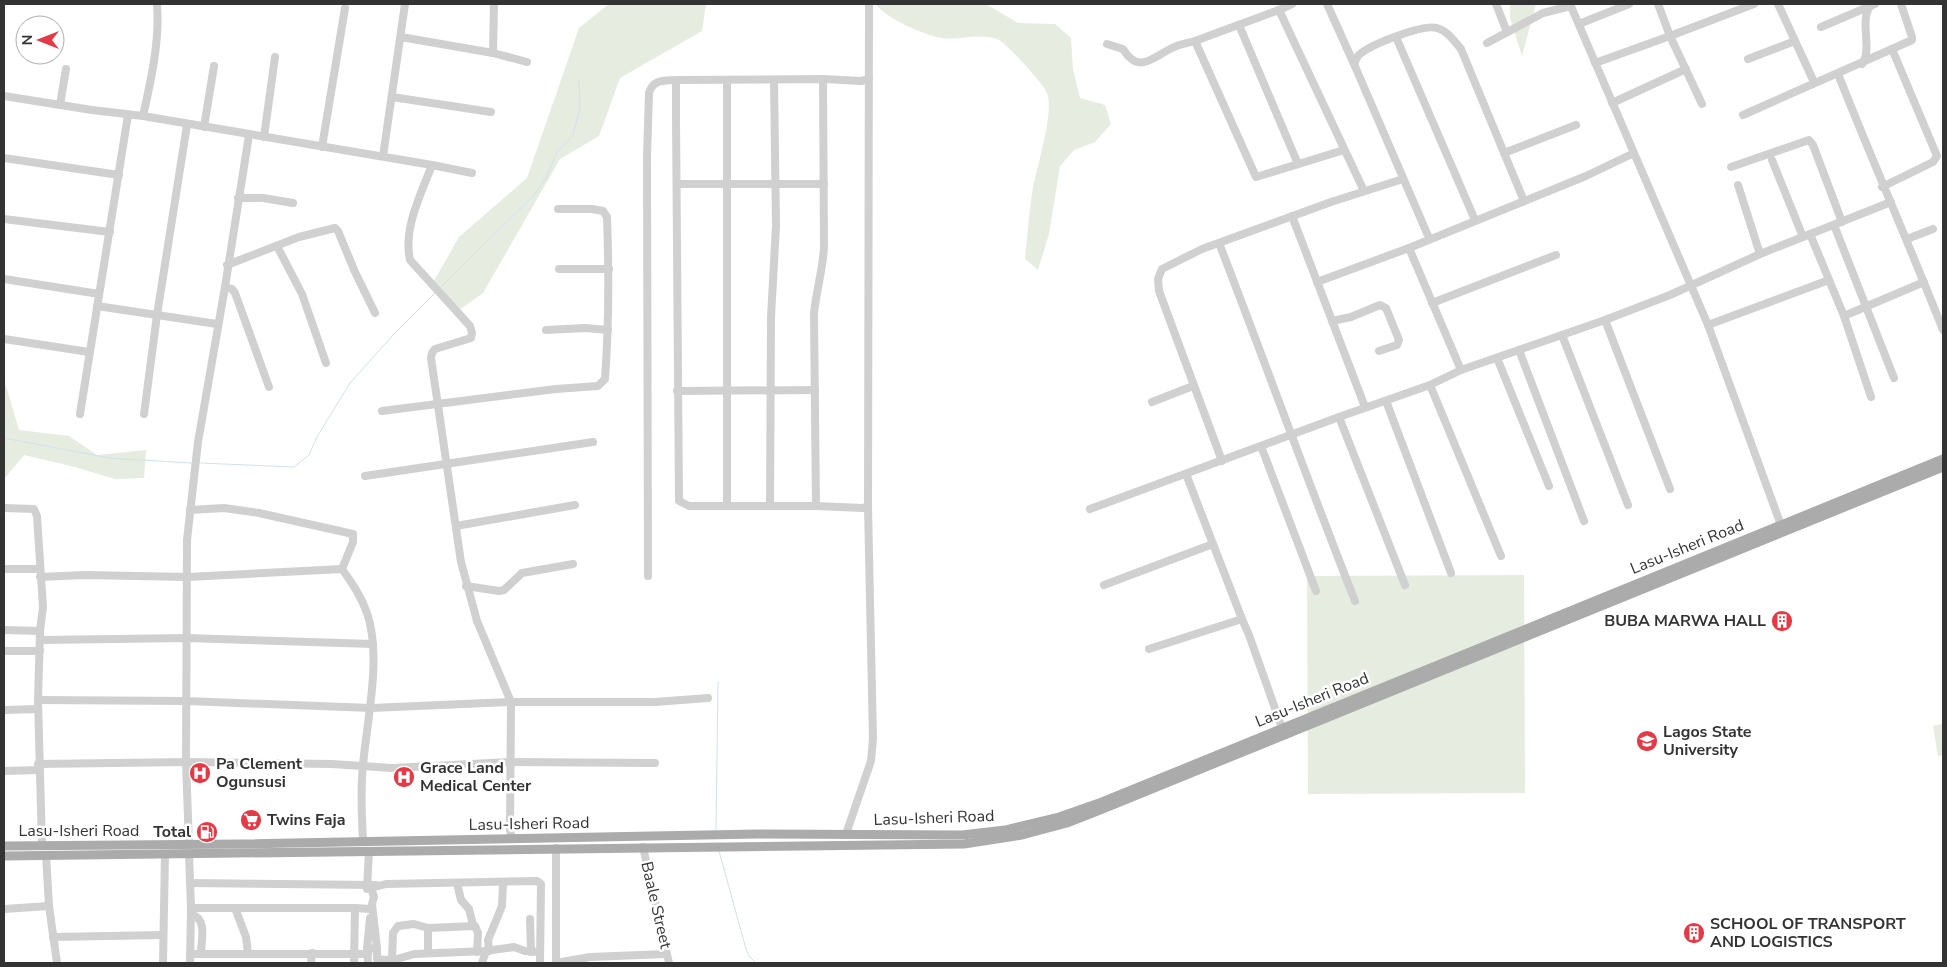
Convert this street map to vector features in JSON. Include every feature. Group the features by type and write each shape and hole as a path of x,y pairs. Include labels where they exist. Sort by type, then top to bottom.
{"main road":[{"name":"Lasu-Isheri Road","path":"1783,529 1943,459"},
{"name":"Lasu-Isheri Road","path":"257,849 363,842 846,834 962,835 1005,830 1075,812 1282,728 1943,467"},
{"name":"Lasu-Isheri Road","path":"4,846 369,851 964,844 1006,839 1046,829 1105,808 1552,621"},
{"name":"Lasu-Isheri Road","path":"4,856 165,854 189,850"}],"street":[{"path":"143,116 157,35 156,4"},
{"path":"383,156 405,4"},
{"path":"493,53 494,4"},
{"path":"846,834 871,761 873,739 868,506 869,4"},
{"path":"1107,44 1123,49 1129,59 1137,63 1154,60 1172,48 1292,4"},
{"path":"1326,4 1429,238"},
{"path":"1496,4 1507,32"},
{"path":"1579,24 1629,4"},
{"path":"1658,4 1670,36 1702,104"},
{"path":"1595,63 1754,4"},
{"path":"1778,4 1814,82"},
{"path":"1743,115 1781,100 1814,82 1862,64 1912,40 1901,4"},
{"path":"1487,43 1543,13 1570,5 1708,325 1783,529"},
{"path":"1862,64 1866,59 1868,10 1873,5"},
{"path":"1821,27 1873,5"},
{"path":"322,147 345,8"},
{"path":"1278,10 1364,191"},
{"path":"1239,25 1298,164"},
{"path":"1354,64 1359,54 1379,43 1426,27 1438,28 1449,35 1461,49 1524,201"},
{"path":"401,37 493,53 527,62"},
{"path":"1396,37 1475,220"},
{"path":"1195,41 1256,177 1344,150"},
{"path":"1748,59 1795,41"},
{"path":"1882,187 1933,162 1937,156 1892,49"},
{"path":"264,137 275,57"},
{"path":"204,128 214,66"},
{"path":"60,105 66,69"},
{"path":"1612,103 1686,69"},
{"path":"1838,74 1882,187 1891,202 1907,239 1943,330"},
{"path":"648,576 647,156 649,93 654,84 659,81 823,79 861,81 869,79"},
{"path":"816,506 814,314 816,293 824,260 823,79"},
{"path":"676,80 679,502 689,506 862,508 868,506"},
{"path":"727,80 727,505"},
{"path":"770,506 771,317 775,254 774,80"},
{"path":"4,96 143,116 204,128 383,156 472,173"},
{"path":"392,97 491,112"},
{"path":"80,414 128,115"},
{"path":"144,414 157,315 187,124"},
{"path":"1504,153 1576,125"},
{"path":"190,963 191,883 186,762 187,540 198,442 249,135"},
{"path":"1731,167 1810,140 1866,306 1894,378"},
{"path":"1317,282 1409,248 1429,238 1586,176 1634,153"},
{"path":"4,158 119,175"},
{"path":"1772,160 1844,316 1871,397"},
{"path":"432,165 412,220 408,246 410,260 470,326 472,333 471,338 435,349 431,358 466,586 477,621 511,702 510,830 512,839"},
{"path":"1222,461 1159,291 1158,279 1162,269 1202,249 1292,216 1403,179"},
{"path":"677,184 824,184"},
{"path":"1738,185 1760,254"},
{"path":"238,198 263,198 293,203"},
{"path":"1090,509 1338,416 1430,385 1461,370 1605,320 1760,254 1891,202"},
{"path":"382,411 556,389 598,386 605,379 609,269 607,216 606,213 592,209 558,209"},
{"path":"1292,216 1365,407"},
{"path":"4,219 110,232"},
{"path":"228,265 299,237 335,228 338,230 355,272 375,313"},
{"path":"1907,239 1933,229"},
{"path":"1219,243 1355,601"},
{"path":"277,246 302,294 326,363"},
{"path":"1409,248 1461,370"},
{"path":"1432,303 1556,255"},
{"path":"560,269 609,269"},
{"path":"4,279 99,294"},
{"path":"1708,325 1828,280"},
{"path":"1844,316 1924,282"},
{"path":"225,287 232,289 235,293 269,387"},
{"path":"1332,321 1351,317 1380,305 1386,308 1399,340 1397,345 1379,351"},
{"path":"97,306 217,324"},
{"path":"1605,320 1670,489"},
{"path":"546,330 586,328 608,330"},
{"path":"1562,335 1628,505"},
{"path":"4,339 89,352"},
{"path":"1519,350 1584,521"},
{"path":"1497,358 1549,486"},
{"path":"1430,385 1502,556"},
{"path":"1152,402 1193,386"},
{"path":"677,391 815,390"},
{"path":"1386,401 1451,573"},
{"path":"1338,416 1405,585"},
{"path":"365,476 593,442"},
{"path":"1261,446 1316,591"},
{"path":"1186,474 1249,635 1282,728"},
{"path":"456,526 575,505"},
{"path":"4,508 34,509 36,511 43,608 40,631 38,700 42,846"},
{"path":"190,510 224,508 259,513 353,534 353,542 342,570"},
{"path":"1104,585 1213,544"},
{"path":"466,586 499,591 504,590 522,573 574,564"},
{"path":"4,570 84,575 188,577 342,570"},
{"path":"342,570 357,589 367,613 373,644 371,708 363,767 363,842"},
{"path":"1149,649 1242,619"},
{"path":"4,630 40,631"},
{"path":"40,640 187,638 373,644"},
{"path":"4,651 40,651"},
{"path":"38,700 186,701 371,708 511,702 655,702 708,698"},
{"path":"4,710 38,709"},
{"path":"4,771 39,767 186,762 332,764 392,768 510,762 655,763"},
{"name":"Baale Street","path":"643,847 668,963"},
{"path":"555,848 554,963 590,956 666,954"},
{"path":"368,963 367,951 371,909 366,886 369,851"},
{"path":"163,963 165,854"},
{"path":"46,855 49,906 56,963"},
{"path":"191,883 366,886 540,882 535,952"},
{"path":"457,883 461,900 468,909 473,925 477,929 477,952"},
{"path":"486,957 488,940 502,906 503,883"},
{"path":"385,885 371,888 374,897 372,904 377,961 426,953 477,952 486,957 514,947 535,952"},
{"path":"4,909 49,906"},
{"path":"191,911 235,908 371,909"},
{"path":"235,908 246,937 252,963"},
{"path":"354,963 355,908"},
{"path":"191,911 201,922 201,954"},
{"path":"530,919 535,952 540,963"},
{"path":"392,959 393,933 398,926 414,924 428,928 473,925"},
{"path":"423,963 426,953 428,928"},
{"path":"53,937 163,935"},
{"path":"190,954 354,954 377,948"},
{"path":"311,963 312,953"}],"shaded area":[{"path":"609,4 706,4 702,31 620,78 599,136 560,159 483,293 458,311 431,286 459,237 527,178 579,28"},
{"path":"876,4 986,4 1018,23 1055,24 1071,38 1073,69 1080,98 1105,105 1111,124 1095,142 1074,150 1060,166 1049,234 1038,270 1025,259 1032,194 1047,128 1049,102 1044,88 1017,56 999,40 986,37 948,39 935,36 916,30 896,20 887,15"},
{"path":"1510,4 1536,4 1522,56 1510,18"},
{"path":"4,379 19,430 69,436 97,455 146,450 144,478 115,479 24,455 4,479"},
{"path":"1524,575 1525,793 1308,794 1307,576"},
{"path":"1943,724 1943,755 1938,756 1933,726"}],"waterway":[{"path":"440,288 534,195 546,178 557,152 573,135 580,108 579,80"},
{"path":"200,463 294,467 309,455 317,437 350,383 394,334 436,292"},
{"path":"4,438 109,458 191,463"},
{"path":"716,830 718,682"},
{"path":"719,851 746,949 749,956 756,963"}],"place":[{"name":"BUBA MARWA HALL","path":"1782,621"},
{"name":"Lagos State University","path":"1647,741"},
{"name":"Pa Clement Ogunsusi","path":"200,773"},
{"name":"Grace Land Medical Center","path":"404,777"},
{"name":"Twins Faja","path":"251,820"},
{"name":"Total","path":"207,832"},
{"name":"SCHOOL OF TRANSPORT AND LOGISTICS","path":"1694,933"}]}
